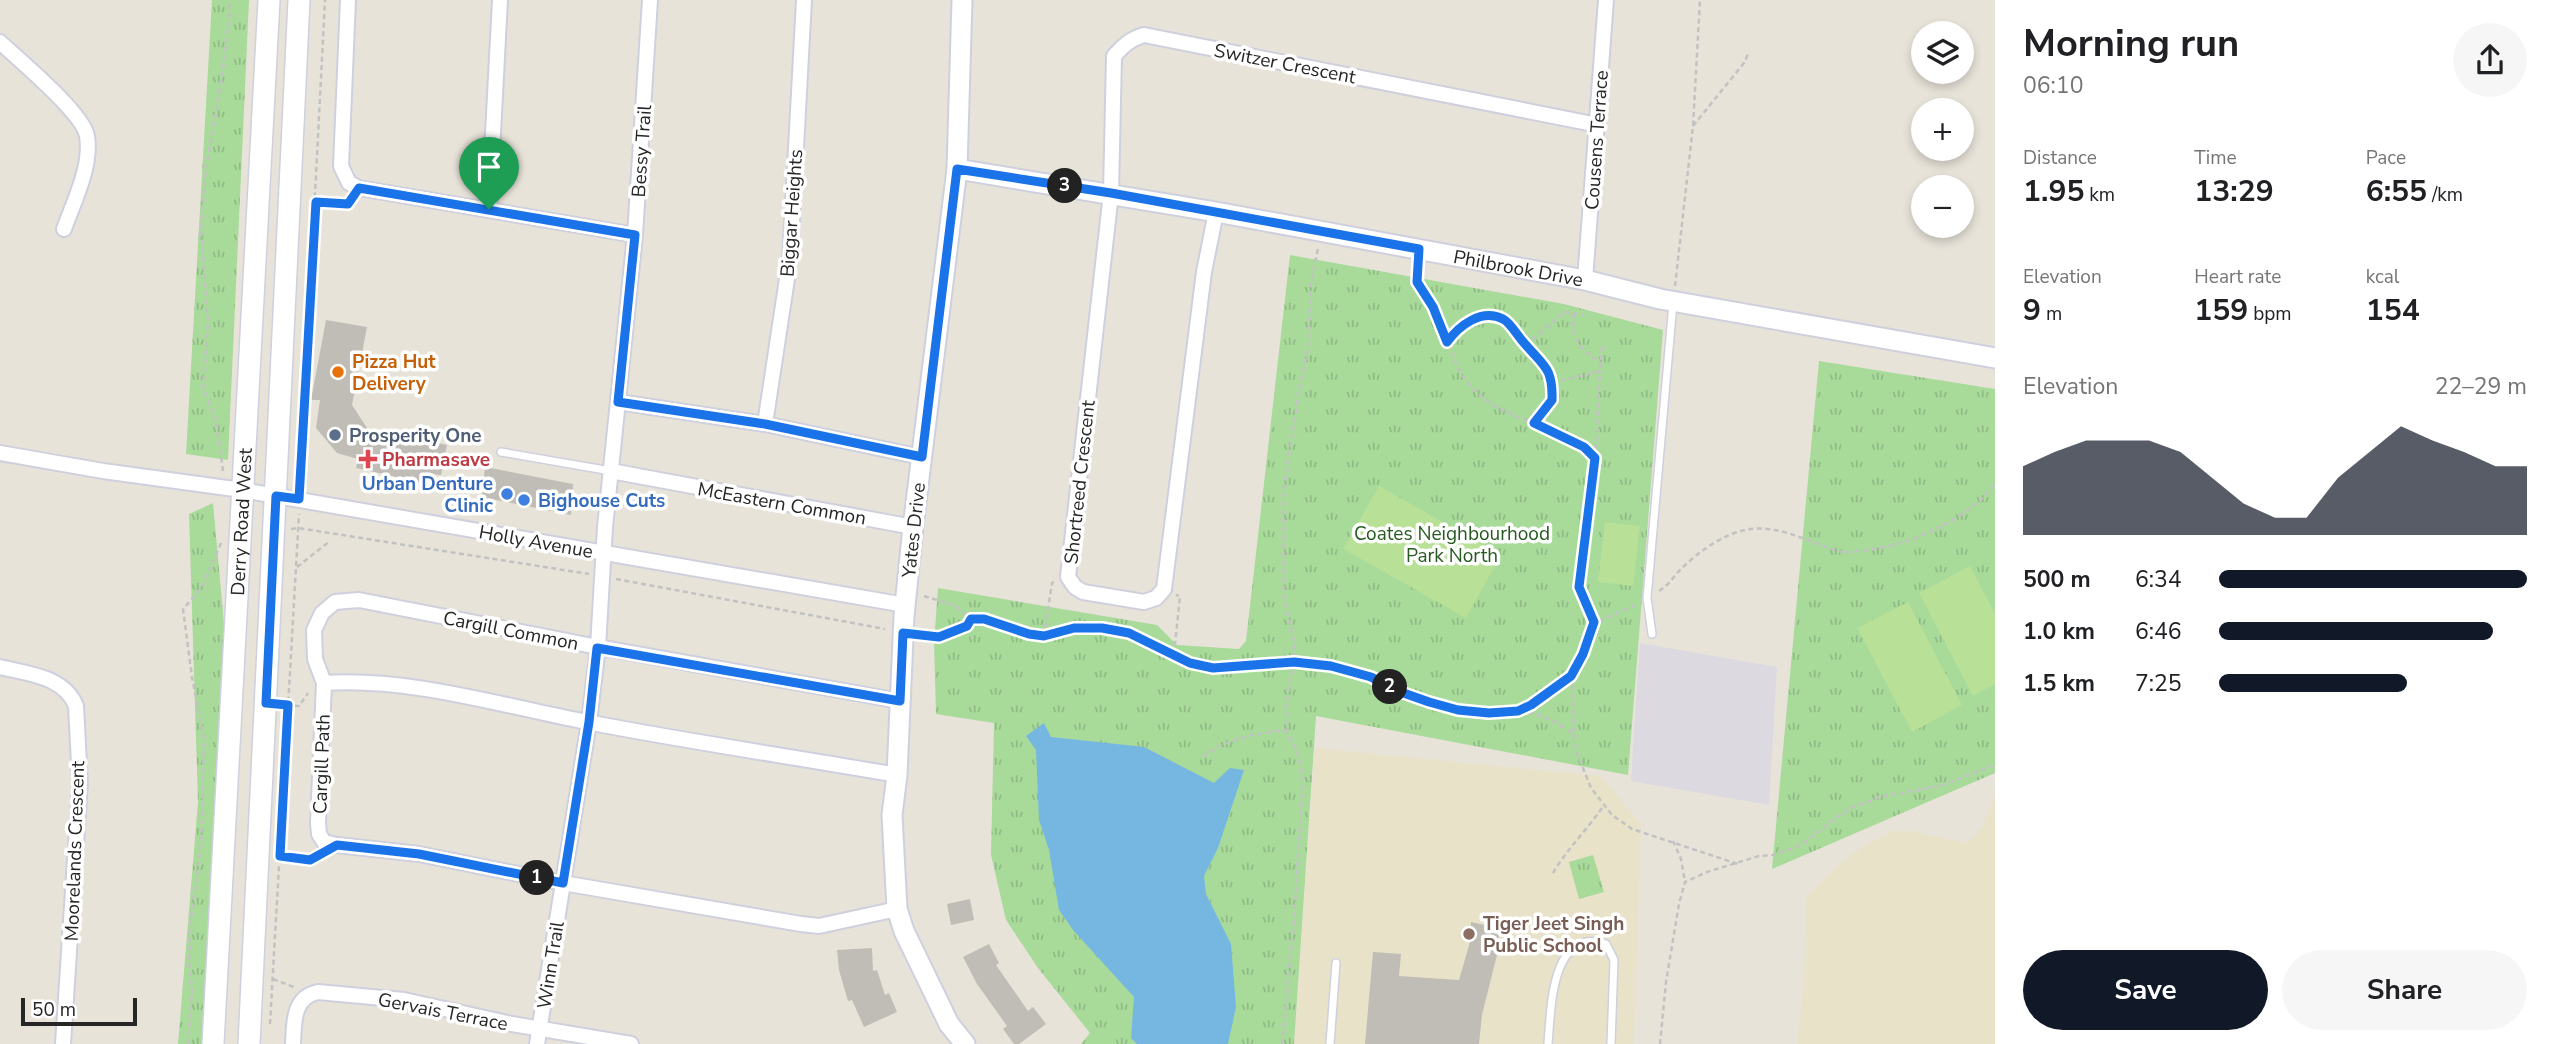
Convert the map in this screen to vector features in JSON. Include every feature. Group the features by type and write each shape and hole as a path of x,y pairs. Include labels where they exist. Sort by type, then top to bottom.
{"main road":[{"name":"Derry Road West","path":"213,1044 234,489 269,0"},
{"name":"Derry Road West","path":"249,1044 262,978 266,703 299,0"}],"street":[{"path":"348,0 341,166 349,183 359,188 635,235"},
{"path":"489,209 500,0"},
{"name":"Bessy Trail","path":"603,552 635,235 650,0"},
{"name":"Biggar Heights","path":"765,424 790,259 804,0"},
{"name":"Yates Drive","path":"962,0 957,169 913,527 903,633 897,775 892,815 897,909 925,979 949,1024 965,1044"},
{"name":"Cousens Terrace","path":"1585,280 1606,0"},
{"name":"Switzer Crescent","path":"1111,193 1114,56 1133,38 1144,36 1598,125"},
{"path":"0,42 53,92 79,120 87,133 88,146 82,180 64,229"},
{"name":"Philbrook Drive","path":"957,169 1216,212 1585,280 1674,300 1995,358"},
{"name":"Shortreed Crescent","path":"1111,193 1068,577 1075,587 1083,592 1144,602 1156,598 1164,589"},
{"path":"1164,589 1205,272 1216,212"},
{"path":"618,402 765,424 922,457"},
{"name":"Holly Avenue","path":"0,453 89,469 299,499 603,552 906,598"},
{"name":"McEastern Common","path":"611,471 913,527"},
{"name":"Winn Trail","path":"539,1037 589,722 603,552"},
{"name":"Cargill Common","path":"324,683 315,659 314,630 322,613 335,602 359,600 597,648 900,701"},
{"name":"Moorelands Crescent","path":"0,667 60,685 71,694 76,706 79,795 63,1044"},
{"path":"324,683 354,681 430,691 589,722 897,775"},
{"name":"Cargill Path","path":"324,683 318,823 324,842 337,845"},
{"path":"337,845 419,854 563,883 801,924 819,926 897,909"},
{"name":"Gervais Terrace","path":"309,994 318,992 404,1000 539,1037 631,1044"},
{"path":"293,1044 297,1007 309,994"}],"lane":[{"path":"1652,634 1647,598 1674,300"},
{"path":"501,452 611,471"},
{"path":"1548,1044 1560,963 1568,952 1581,943 1592,940 1606,944 1614,960 1611,1044"},
{"path":"1329,1044 1336,963"}],"path":[{"path":"229,0 229,18 206,168 201,228 208,323 203,388 216,420 234,489"},
{"path":"269,1031 262,978 280,856 325,0"},
{"path":"1674,300 1693,126 1700,0"},
{"path":"1693,126 1744,64 1748,54"},
{"path":"316,202 348,204 359,188"},
{"path":"1282,1044 1294,921 1303,781 1298,752 1287,730 1286,706 1294,662 1294,642 1284,597 1283,493 1308,349 1314,266 1323,232"},
{"path":"1419,249 1417,282 1433,307 1464,378 1483,399 1503,412 1534,423 1584,447 1595,458"},
{"path":"1526,345 1564,312 1584,315"},
{"path":"1574,313 1573,335 1579,346 1601,363"},
{"path":"1447,342 1458,327 1470,319 1503,319 1551,373 1552,400 1534,423"},
{"path":"1518,711 1553,691 1572,673 1583,654 1594,622 1579,587 1595,458 1602,346"},
{"path":"1553,383 1601,372"},
{"path":"1594,622 1639,604 1667,586 1681,569 1700,554 1724,537 1735,533 1771,528 1841,553 1889,548 1922,536 1971,508 1995,484"},
{"path":"274,531 298,528 601,577 903,633 939,637 967,626 971,619"},
{"path":"296,568 330,541"},
{"path":"188,1044 192,990 189,962 191,919 201,846 204,739 183,609 203,586 221,542"},
{"path":"1044,636 1052,583 1068,577"},
{"path":"1164,589 1180,596 1174,654"},
{"path":"906,598 957,606 971,619 984,619 1029,634 1044,636 1074,628 1102,628 1129,633 1190,663 1213,668 1294,662 1353,671 1406,694 1458,710 1538,713 1574,735"},
{"path":"1572,673 1575,748 1591,788 1612,815 1632,830 1738,864"},
{"path":"266,703 299,706 308,693 324,683"},
{"path":"1203,757 1222,744 1262,732 1287,730"},
{"path":"1685,882 1707,872 1801,845 1848,809 1879,797 1940,786 1995,765"},
{"path":"1553,873 1604,805"},
{"path":"1660,1044 1666,982 1685,882 1681,859 1673,841"},
{"path":"280,856 310,860 337,845"},
{"path":"262,978 309,994"}],"shaded area":[{"path":"1640,643 1777,667 1769,805 1631,781"},
{"name":"Tiger Jeet Singh Public School","path":"1315,748 1601,776 1641,824 1634,1044 1294,1044"},
{"path":"1995,796 1995,1044 1797,1044 1804,983 1806,897 1839,864 1867,844 1894,831 1910,831 1967,843 1982,828"}],"green space":[{"path":"212,0 249,0 228,460 186,454"},
{"name":"Coates Neighbourhood Park North","path":"1290,255 1564,304 1663,330 1628,775 1316,716 1294,1044 1081,1044 1090,1033 1038,968 1006,920 991,855 994,723 936,714 934,643 938,588 1157,625 1177,645 1239,649 1246,641"},
{"path":"1819,361 1995,389 1995,773 1772,869"},
{"path":"1379,486 1501,555 1466,618 1343,549"},
{"path":"213,503 237,767 220,1044 178,1044 198,802 189,514"},
{"path":"1605,522 1640,526 1633,586 1598,582"},
{"path":"1970,566 1995,614 1995,684 1973,696 1919,593"},
{"path":"1908,602 1962,705 1912,732 1857,628"},
{"path":"1593,855 1604,892 1579,899 1569,862"}],"water":[{"path":"1044,723 1051,737 1144,747 1214,783 1230,768 1244,770 1218,848 1204,876 1206,894 1231,944 1236,1007 1228,1044 1137,1044 1131,1038 1134,997 1073,930 1059,910 1049,850 1039,820 1036,750 1026,736"}],"building":[{"path":"326,320 367,327 352,405 367,428 447,445 441,475 430,474 428,484 356,468 358,459 337,453 316,428 320,400 311,400"},
{"path":"485,467 573,484 571,515 482,497"},
{"path":"970,899 974,920 951,925 947,904"},
{"path":"1471,922 1499,928 1498,951 1482,1015 1479,1044 1365,1044 1373,952 1401,954 1399,976 1459,980 1470,942"},
{"path":"989,944 999,963 996,965 1028,1011 1033,1007 1046,1024 1019,1044 1014,1044 1003,1029 1007,1026 977,984 963,957"},
{"path":"872,948 873,971 877,970 885,995 889,993 897,1012 864,1027 852,1000 848,1001 839,970 837,950"}],"place":[{"name":"Pizza Hut Delivery","path":"338,372"},
{"name":"Prosperity One","path":"335,435"},
{"name":"Pharmasave","path":"368,459"},
{"name":"Urban Denture Clinic","path":"507,494"},
{"name":"Bighouse Cuts","path":"524,500"},
{"name":"Tiger Jeet Singh Public School","path":"1469,934"}],"route":[{"path":"957,169 1111,193 1419,249 1417,282 1433,307 1447,342 1458,327 1470,319 1503,319 1551,373 1552,400 1534,423 1584,447 1595,458 1579,587 1594,622 1583,654 1571,676 1531,705 1518,711 1489,713 1458,710 1429,702 1395,690 1371,677 1331,666 1294,662 1213,668 1190,663 1129,633 1102,628 1074,628 1044,636 1029,634 984,619 971,619 967,626 939,637 903,633 900,701 597,648 589,722 563,883 419,854 337,845 310,860 280,856 288,705 266,703 272,560 276,496 299,499 316,202 348,204 359,188 489,209 635,235 618,402 765,424 922,457 957,169"}]}
